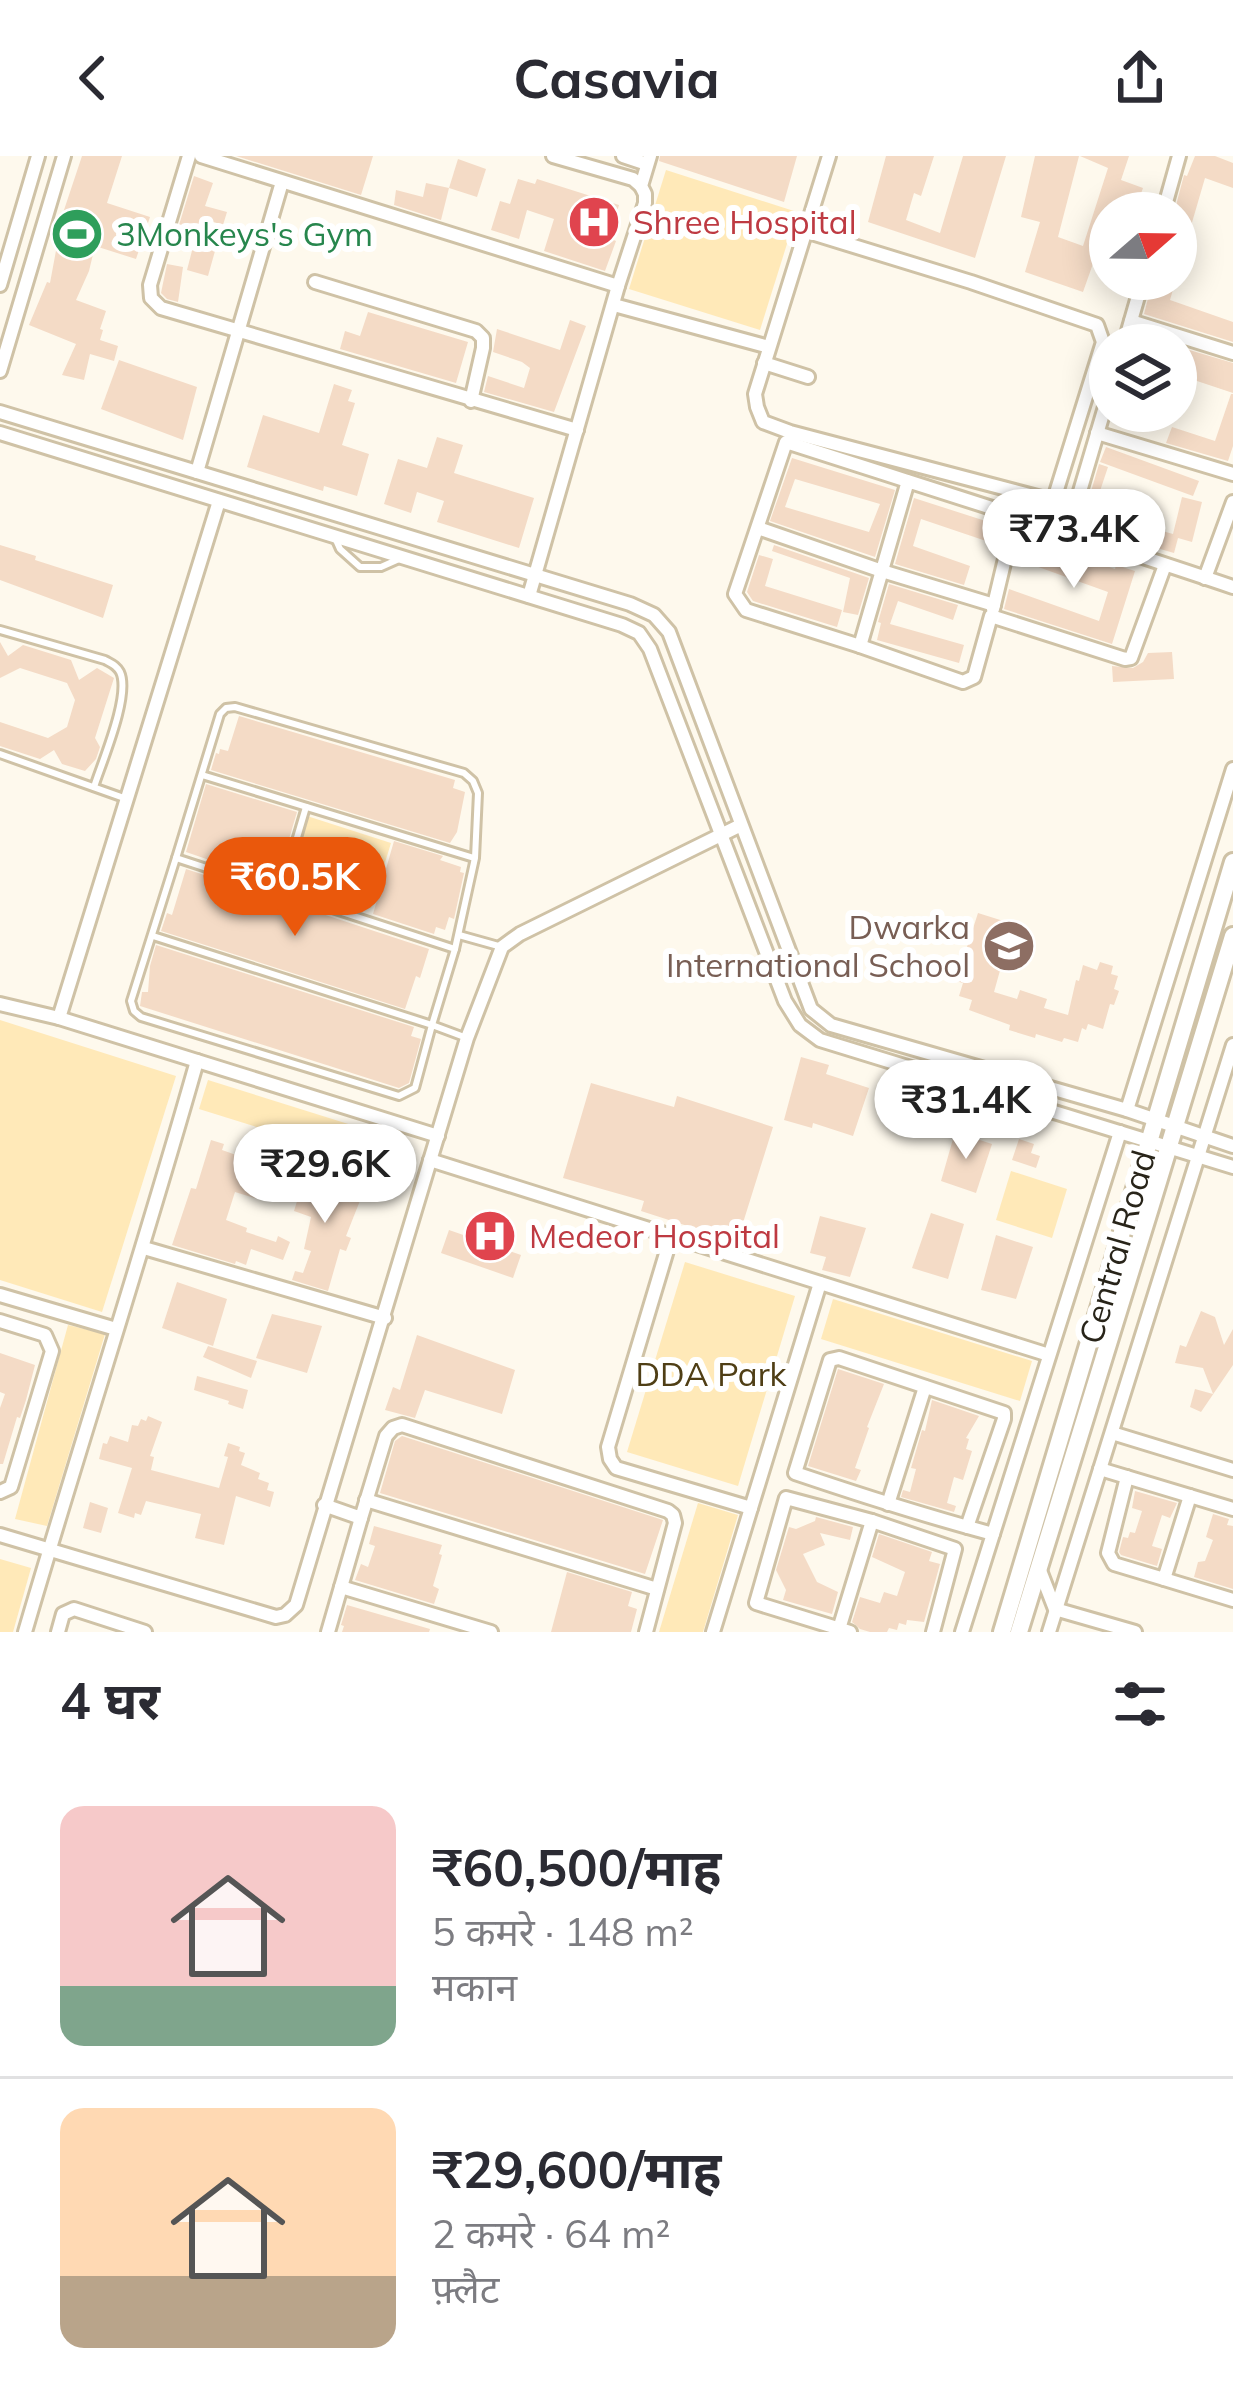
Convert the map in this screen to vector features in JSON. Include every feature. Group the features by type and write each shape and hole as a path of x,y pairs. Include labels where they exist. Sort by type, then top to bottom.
{"main road":[{"name":"Central Road","path":"1002,1632 1233,862"},
{"name":"Central Road","path":"1018,1632 1233,936"}],"street":[{"path":"0,285 38,156"},
{"path":"0,371 64,156"},
{"path":"189,156 150,285 151,298 161,308 577,430"},
{"path":"201,156 618,286"},
{"path":"529,596 645,203 645,194 633,179 553,156"},
{"path":"623,156 649,160 640,186"},
{"path":"829,156 755,394 764,422 788,437 908,481 1233,587"},
{"path":"1168,192 1179,156"},
{"path":"197,472 282,182"},
{"path":"788,437 1049,500 1055,496 1103,342 1097,326 806,231"},
{"path":"315,283 476,331 483,338 483,348 471,401"},
{"path":"1130,324 1137,300"},
{"path":"614,305 769,347"},
{"path":"1131,321 1233,353"},
{"path":"764,363 808,376"},
{"path":"0,412 654,615 669,632 812,1009 830,1025 1127,1110 1233,1146"},
{"path":"1068,532 1097,433 1233,474"},
{"path":"0,434 639,633 650,649 785,1001 800,1025 820,1040 1233,1167"},
{"path":"788,437 735,594 746,610 969,681 1016,517"},
{"path":"860,646 908,481"},
{"path":"59,1018 219,501"},
{"path":"1205,578 1233,502"},
{"path":"758,528 1126,659 1131,658 1165,565"},
{"path":"1127,1110 1233,769"},
{"path":"0,1535 275,1617 292,1611 467,1038 502,947 741,825"},
{"path":"0,1004 59,1018 438,1136"},
{"path":"1049,1632 1233,1045"},
{"path":"26,1632 197,1061"},
{"path":"962,1632 1120,1132"},
{"path":"430,1160 1048,1355"},
{"path":"671,1237 608,1447 610,1459 616,1468 751,1508"},
{"path":"144,1248 385,1318"},
{"path":"713,1632 820,1283"},
{"path":"0,1294 116,1330"},
{"path":"0,1321 45,1335 52,1351 11,1487 0,1492"},
{"path":"794,1473 830,1360 839,1358 1004,1413 967,1527"},
{"path":"888,1504 925,1387"},
{"path":"328,1632 386,1436 402,1425 674,1516 646,1632"},
{"path":"1112,1433 1233,1470"},
{"path":"596,1488 610,1459"},
{"path":"1102,1462 1126,1477 1233,1509"},
{"path":"764,1465 993,1534"},
{"path":"1126,1477 1108,1553 1114,1564 1233,1600"},
{"path":"756,1491 956,1549 933,1632"},
{"path":"1164,1579 1190,1496"},
{"path":"787,1498 756,1603 845,1630 872,1521"},
{"path":"367,1499 657,1589"},
{"path":"324,1505 361,1518"},
{"path":"1039,1568 1055,1609 1088,1626 1126,1630"},
{"path":"341,1587 491,1632"},
{"path":"58,1632 68,1610 146,1632"}],"lane":[{"path":"334,536 340,549 360,567 381,567 402,557"},
{"path":"0,630 105,660 118,668 123,695 94,787"},
{"path":"236,707 464,773 472,781 478,793 475,858 455,949 415,1088 399,1096 134,1011 131,1001 202,775 220,714 236,707"},
{"path":"0,754 128,799"},
{"path":"202,775 475,858"},
{"path":"281,892 306,807"},
{"path":"176,858 455,949"},
{"path":"458,935 502,947"},
{"path":"153,936 467,1038"},
{"path":"1078,1444 1102,1462"}],"green space":[{"path":"666,170 797,212 760,330 629,289"},
{"path":"307,816 391,843 371,908 286,881"},
{"path":"0,1020 176,1076 102,1312 0,1280"},
{"path":"208,1080 409,1143 401,1172 199,1109"},
{"path":"1011,1171 1067,1189 1052,1238 996,1220"},
{"name":"DDA Park","path":"685,1262 795,1296 738,1486 627,1452"},
{"path":"833,1299 1032,1361 1020,1401 821,1339"},
{"path":"68,1325 105,1334 47,1526 15,1519"},
{"path":"698,1503 738,1515 703,1632 659,1632"},
{"path":"0,1559 31,1568 13,1632 0,1632"}],"building":[{"path":"82,156 122,156 107,203 150,217 136,259 95,246 76,300 106,311 100,340 118,346 114,361 90,354 84,380 62,375 76,344 29,325 50,283 63,213"},
{"path":"236,156 373,156 361,195"},
{"path":"660,156 797,156 784,202 659,161"},
{"path":"886,156 934,156 921,196 914,193 906,220 940,233 963,156 1006,156 975,258 868,222"},
{"path":"1035,156 1079,156 1058,237 1083,246 1089,227 1089,275 1083,292 1025,272 1040,222 1021,217"},
{"path":"1080,156 1129,156 1121,180 1143,188 1142,192 1100,192 1108,168"},
{"path":"1195,156 1215,156 1233,163 1233,188 1205,178 1197,205 1197,192 1180,192"},
{"path":"458,159 486,169 477,197 449,188"},
{"path":"194,176 213,183 205,206 227,212 223,225 201,218 192,244 175,238"},
{"path":"518,179 535,184 537,179 619,205 609,238 616,241 605,271 544,251 554,219 527,210 519,239 491,230 500,201 510,204"},
{"path":"426,183 449,188 441,220 394,205 396,190 423,197"},
{"path":"194,243 215,251 208,276 187,270"},
{"path":"167,264 183,267 178,302 161,293"},
{"path":"1148,300 1170,300 1233,322 1233,342 1197,331 1197,324 1176,324 1144,314"},
{"path":"368,312 468,342 456,383 340,349 345,331 360,336"},
{"path":"570,320 586,326 554,412 484,392 488,376 524,388 530,368 493,352 497,329 560,350"},
{"path":"1197,352 1233,363 1233,393 1197,381"},
{"path":"119,360 197,387 183,440 101,409"},
{"path":"334,384 352,390 348,401 355,403 342,445 369,454 357,496 324,486 323,491 247,467 263,415 319,433"},
{"path":"1233,394 1233,446 1228,461 1166,443 1170,432 1215,441"},
{"path":"437,437 463,445 454,473 534,498 519,548 437,522 444,501 417,492 411,513 384,504 398,459 427,468"},
{"path":"1106,447 1199,481 1193,496 1100,462"},
{"path":"792,458 895,490 875,557 770,521","holes":["795,479 880,504 869,532 785,507"]},
{"path":"1099,464 1108,467 1093,512 1173,534 1182,497 1202,502 1192,542 1178,538 1174,553 1081,526"},
{"path":"914,498 998,525 992,543 921,519 913,546 970,566 964,585 895,564"},
{"path":"1021,537 1115,569 1116,565 1135,571 1112,644 1004,609 1009,589 1099,621 1108,592 1016,559"},
{"path":"0,545 113,585 103,618 0,580"},
{"path":"774,545 869,578 858,615 843,612 850,578 772,551"},
{"path":"759,555 773,559 765,586 842,610 837,627 753,601 747,592"},
{"path":"889,584 958,605 953,620 898,601 890,624 964,645 959,663 877,640"},
{"path":"0,642 8,656 23,645 71,660 79,680 97,668 114,678 95,738 100,747 85,771 62,764 54,750 40,759 0,746 0,722 48,738 67,727 75,700 67,683 20,668 0,678"},
{"path":"1172,652 1174,679 1113,682 1112,666 1133,668 1148,653"},
{"path":"239,716 455,780 453,788 465,792 457,832 450,843 211,770 216,753 228,751"},
{"path":"206,784 297,812 276,883 186,852"},
{"path":"394,841 443,856 440,860 461,867 464,873 454,919 449,917 445,930 436,927 434,934 373,914"},
{"path":"186,869 429,949 405,1009 161,931 167,913 172,915"},
{"path":"978,913 1013,924 994,992 1017,999 1020,990 1047,999 1044,1008 1068,1015 1083,965 1097,970 1100,962 1113,966 1111,974 1118,976 1114,989 1119,991 1103,1029 1088,1024 1078,1042 1064,1038 1062,1042 1009,1030 1010,1025 969,1010 972,1000 959,996 963,983 956,981"},
{"path":"156,945 414,1027 411,1036 421,1039 409,1083 399,1088 140,1006 142,992 148,992"},
{"path":"801,1057 829,1065 826,1074 869,1088 853,1136 813,1123 812,1128 784,1120"},
{"path":"591,1083 674,1107 677,1096 773,1127 737,1242 641,1211 644,1201 563,1178"},
{"path":"955,1132 992,1144 976,1193 941,1181"},
{"path":"1019,1139 1034,1144 1031,1153 1040,1156 1036,1168 1012,1160"},
{"path":"211,1140 224,1144 222,1150 256,1162 258,1156 270,1160 258,1199 235,1192 226,1220 247,1228 246,1232 290,1242 283,1260 251,1249 246,1265 235,1264 172,1245"},
{"path":"307,1169 318,1173 317,1179 339,1187 348,1188 350,1183 365,1188 346,1236 351,1238 346,1251 340,1249 328,1291 292,1280 295,1271 303,1273 311,1251 304,1249 311,1217 294,1211"},
{"path":"931,1213 964,1224 948,1279 912,1268"},
{"path":"820,1216 866,1228 850,1277 822,1270 826,1257 810,1253"},
{"path":"449,1230 521,1255 513,1278 441,1253"},
{"path":"996,1235 1033,1247 1016,1299 981,1290"},
{"path":"177,1282 227,1299 213,1346 162,1328"},
{"path":"1201,1311 1215,1317 1224,1345 1233,1329 1233,1365 1201,1412 1190,1407 1195,1389 1213,1394 1203,1368 1175,1363"},
{"path":"272,1314 322,1326 307,1373 256,1358"},
{"path":"417,1335 515,1370 502,1414 425,1390 415,1418 385,1410 393,1387 400,1390"},
{"path":"208,1346 257,1361 251,1378 203,1357"},
{"path":"0,1353 35,1365 3,1464 0,1408 5,1394 0,1392"},
{"path":"838,1369 884,1384 855,1468 861,1470 856,1481 808,1466"},
{"path":"197,1376 248,1390 243,1409 194,1390"},
{"path":"932,1400 979,1416 966,1438 966,1449 972,1451 963,1480 954,1477 947,1503 956,1506 954,1512 901,1497 903,1490 910,1492 916,1469 911,1468"},
{"path":"148,1416 162,1422 150,1456 154,1457 151,1470 219,1488 228,1443 245,1453 241,1465 269,1483 267,1490 274,1492 270,1507 236,1496 224,1545 195,1538 201,1514 146,1501 141,1515 135,1513 134,1518 118,1513 132,1468 99,1459 103,1443 110,1436 128,1442 132,1425 138,1426"},
{"path":"402,1436 663,1520 645,1574 380,1493 395,1441"},
{"path":"1135,1491 1177,1503 1170,1518 1162,1515 1152,1546 1162,1549 1157,1566 1119,1552 1123,1537 1135,1533 1142,1511 1132,1508"},
{"path":"90,1502 108,1508 101,1533 83,1528"},
{"path":"1213,1514 1229,1519 1227,1525 1233,1526 1233,1589 1194,1577 1213,1540 1206,1537"},
{"path":"816,1517 853,1527 850,1540 820,1533 825,1545 803,1554 817,1582 838,1592 832,1614 783,1600 786,1590 776,1570 789,1527 796,1529"},
{"path":"374,1526 442,1545 434,1604 355,1580 361,1564 368,1567 375,1546 369,1544"},
{"path":"879,1534 932,1552 929,1561 940,1564 924,1622 907,1620 897,1630 870,1632 852,1622 860,1597 880,1603 884,1592 897,1596 905,1572 872,1557"},
{"path":"567,1572 632,1592 628,1606 637,1609 631,1632 551,1632"},
{"path":"347,1605 430,1629 342,1632"}],"place":[{"name":"Shree Hospital","path":"594,222"},
{"name":"3Monkeys's Gym","path":"77,234"},
{"name":"Dwarka International School","path":"1009,946"},
{"name":"Medeor Hospital","path":"490,1236"}]}
